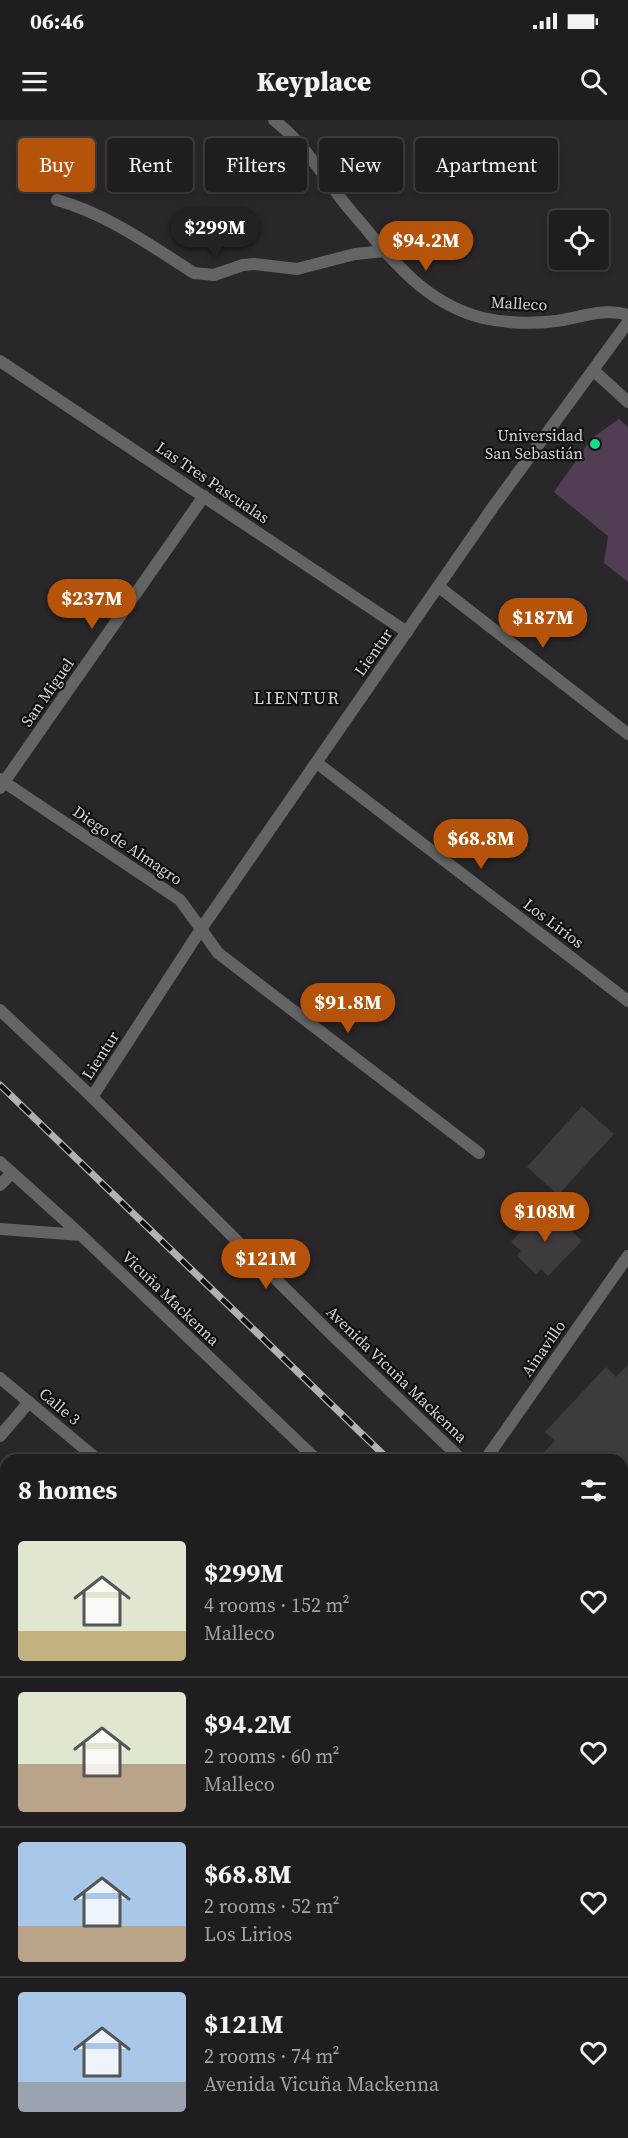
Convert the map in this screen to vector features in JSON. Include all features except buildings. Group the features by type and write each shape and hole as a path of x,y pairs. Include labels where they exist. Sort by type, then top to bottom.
{"street":[{"name":"Malleco","path":"274,120 308,153 340,197 385,251 418,285 436,298 483,318 530,323 609,312 628,315"},
{"path":"57,200 73,204 107,219 194,273 203,275 214,275 243,265 254,264 297,269 355,254 385,251"},
{"name":"Lientur","path":"93,1097 201,929 493,507 628,322"},
{"name":"Las Tres Pascualas","path":"0,361 407,632"},
{"path":"593,370 628,402"},
{"name":"San Miguel","path":"1,783 204,496"},
{"path":"439,587 628,734"},
{"name":"Los Lirios","path":"316,763 628,1000"},
{"name":"Diego de Almagro","path":"1,783 180,900 218,953 479,1154"},
{"name":"Avenida Vicuña Mackenna","path":"0,1010 93,1097 327,1330 456,1454"},
{"name":"Vicuña Mackenna","path":"0,1162 81,1235 311,1454"},
{"path":"0,1185 12,1173"},
{"path":"0,1229 81,1235"},
{"name":"Ainavillo","path":"489,1454 628,1256"},
{"name":"Calle 3","path":"0,1378 91,1454"},
{"path":"0,1436 29,1402"}],"shaded area":[{"path":"619,419 628,427 628,582 604,563 608,536 554,492 592,438"}],"railway":[{"path":"0,1085 383,1454"}],"place":[{"name":"Universidad San Sebastián","path":"595,444"}],"district":[{"name":"LIENTUR","path":"297,697"}]}
